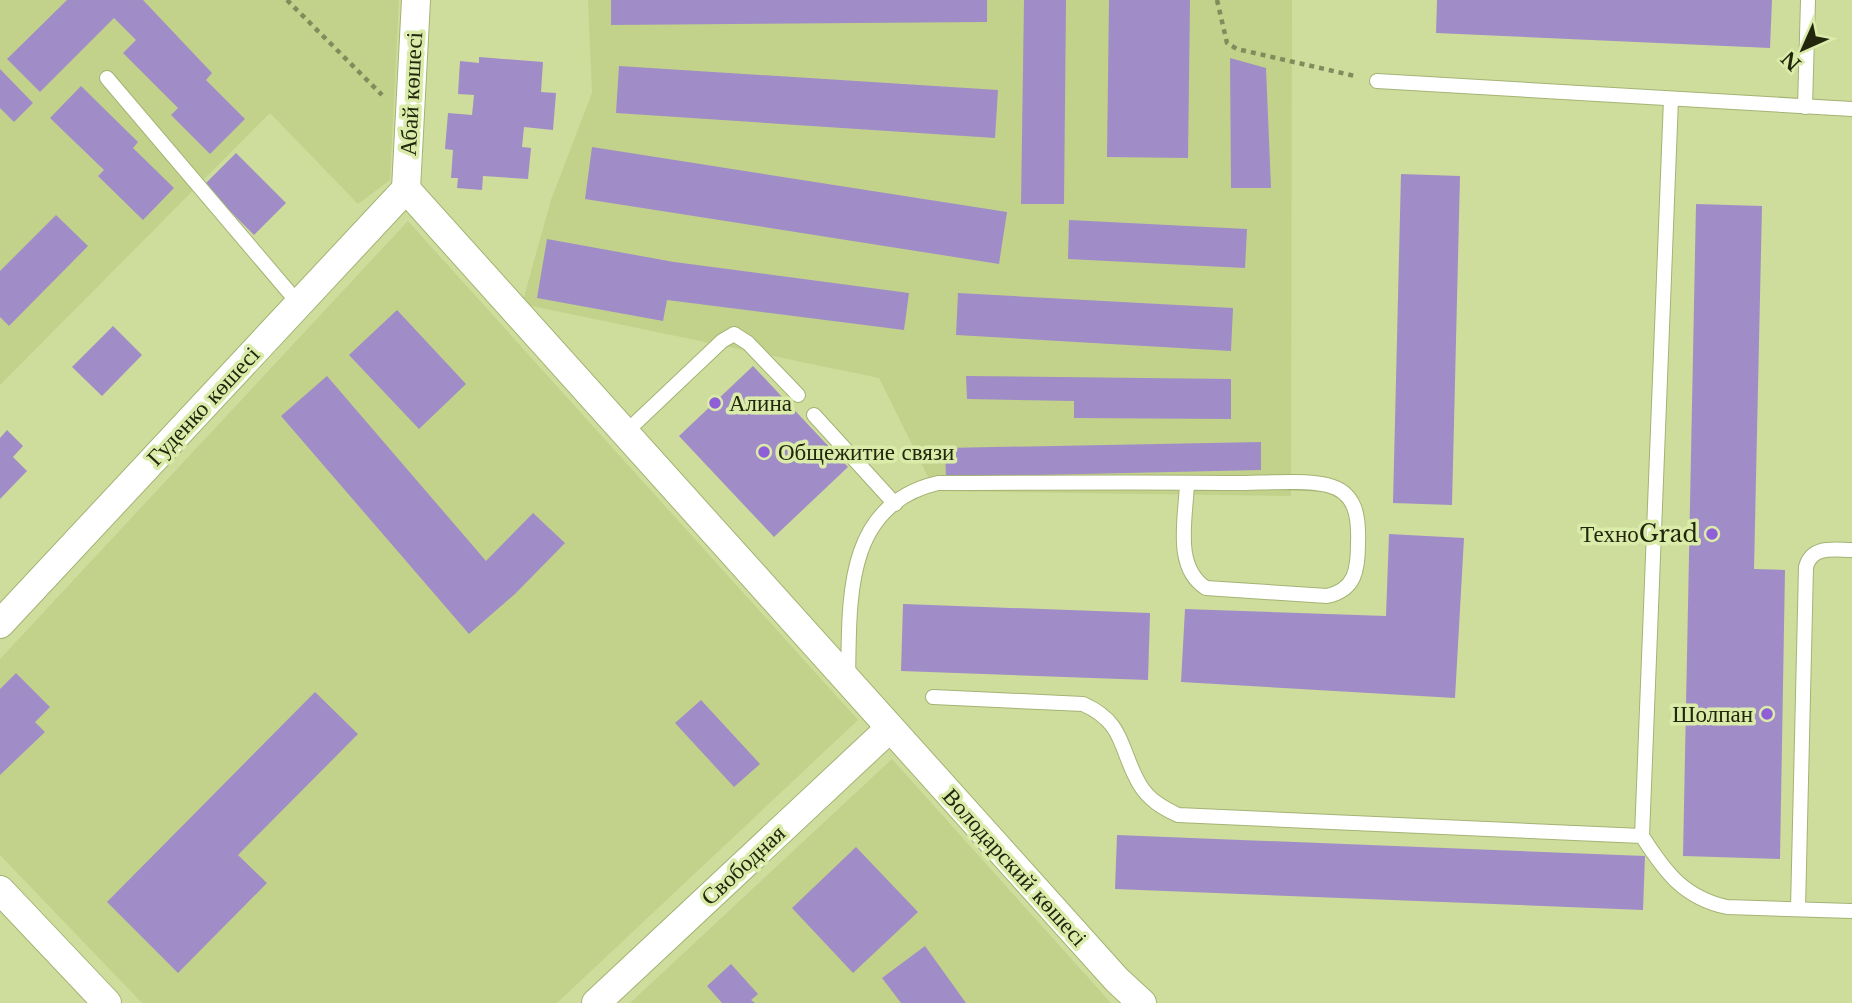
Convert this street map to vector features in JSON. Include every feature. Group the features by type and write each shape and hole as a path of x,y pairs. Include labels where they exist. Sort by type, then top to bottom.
{"street":[{"name":"Абай көшесі","path":"406,189 416,0"},
{"name":"Гуденко көшесі","path":"0,624 406,189"},
{"name":"Володарский көшесі","path":"406,189 1117,980 1142,1003"},
{"name":"Свободная","path":"596,1003 890,728"},
{"path":"0,890 107,1003"}],"lane":[{"path":"1805,107 1808,0"},
{"path":"107,78 299,303"},
{"path":"1377,81 1852,109"},
{"path":"1671,99 1642,836 1677,885 1708,903 1727,908 1852,911"},
{"path":"626,432 722,341 734,334 748,343 798,395"},
{"path":"814,415 895,504"},
{"path":"848,681 853,568 869,534 895,504 920,487 938,483 1187,483 1325,485 1347,495 1359,519 1358,568 1354,578 1339,593 1327,596 1206,588 1193,580 1185,565 1187,483"},
{"path":"1798,909 1806,567 1812,555 1821,550 1852,550"},
{"path":"933,697 1083,704 1102,712 1118,730 1140,786 1158,805 1178,816 1642,836"}],"path":[{"path":"287,0 409,123"},
{"path":"1217,0 1227,43 1237,49 1377,81"}],"shaded area":[{"path":"0,0 399,0 390,180 358,204 270,113 0,385"},
{"path":"588,0 1292,0 1291,496 935,491 879,378 522,304 551,200 592,93"},
{"path":"408,221 858,720 557,1003 142,1003 0,855 0,659"},
{"path":"892,759 1111,1003 630,1003"}],"building":[{"path":"67,0 143,0 212,73 206,80 245,119 210,154 171,115 178,108 123,53 136,40 114,18 40,92 7,59"},
{"path":"611,0 987,0 987,22 611,25"},
{"path":"1024,0 1066,0 1064,204 1021,204"},
{"path":"1109,0 1190,0 1188,158 1107,157"},
{"path":"1437,0 1772,0 1770,48 1436,33"},
{"path":"479,57 543,62 541,92 556,93 553,130 524,127 522,147 531,148 528,179 483,176 482,190 457,188 458,178 451,178 453,150 445,149 448,113 472,115 474,95 458,94 460,61 479,63"},
{"path":"1230,58 1266,68 1271,188 1231,188"},
{"path":"619,66 998,90 995,138 616,113"},
{"path":"0,69 33,103 14,122 0,108"},
{"path":"81,86 138,142 133,148 174,188 143,220 98,176 104,170 50,118"},
{"path":"592,147 1007,212 999,264 585,199"},
{"path":"236,153 286,203 254,235 204,185"},
{"path":"1401,174 1460,176 1452,505 1393,503"},
{"path":"1696,204 1762,206 1754,569 1785,570 1780,859 1683,856"},
{"path":"56,215 88,246 9,326 0,317 0,271"},
{"path":"1069,220 1247,229 1245,268 1068,259"},
{"path":"547,239 674,262 909,293 904,330 667,300 663,321 537,298"},
{"path":"958,293 1233,308 1231,351 956,335"},
{"path":"397,310 466,384 419,429 349,355"},
{"path":"113,326 142,355 102,396 72,367"},
{"name":"Общежитие связи","path":"753,366 848,467 774,537 679,436"},
{"path":"327,376 486,561 533,513 565,543 515,594 469,634 281,416"},
{"path":"966,376 1231,379 1231,419 1074,418 1074,401 967,399"},
{"path":"7,430 23,446 13,457 27,471 0,499 0,438"},
{"path":"1261,442 1261,470 946,477 945,448"},
{"path":"1389,534 1464,538 1455,698 1181,682 1185,609 1386,616"},
{"path":"903,604 1150,613 1148,680 901,671"},
{"path":"16,673 50,707 35,722 45,732 0,775 0,689"},
{"path":"315,692 358,734 238,855 267,883 178,973 107,902"},
{"path":"701,700 760,764 734,787 675,723"},
{"path":"1117,835 1645,856 1643,910 1115,889"},
{"path":"856,847 918,912 853,973 792,908"},
{"path":"925,946 966,1003 901,1003 882,978"},
{"path":"731,964 758,994 751,1000 755,1003 722,1003 707,986"}],"place":[{"name":"Алина","path":"715,403"},
{"name":"Общежитие связи","path":"764,452"},
{"name":"ТехноGrad","path":"1712,534"},
{"name":"Шолпан","path":"1767,714"}]}
